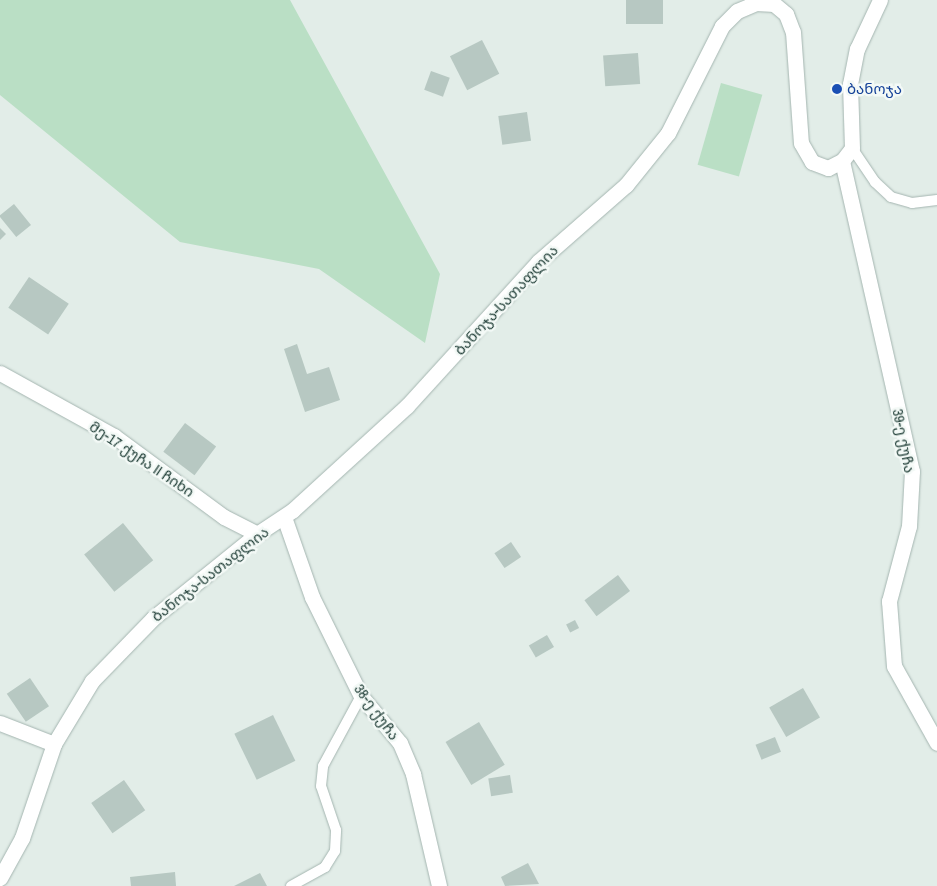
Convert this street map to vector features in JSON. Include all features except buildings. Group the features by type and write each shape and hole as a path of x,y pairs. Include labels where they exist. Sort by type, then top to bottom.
{"street":[{"path":"842,161 852,148 850,84 856,49 880,0"},
{"name":"ბანოჯა-სათაფლია","path":"0,878 22,838 54,744 92,681 152,618 257,534 284,517 408,406 538,262 626,185 668,133 722,26 738,6 756,3 774,4 786,14 794,32 801,143 812,162 828,168 842,161"},
{"name":"39-ე ქუჩა","path":"842,161 912,471 909,526 889,602 894,666 937,743"},
{"name":"მე-17 ქუჩა II ჩიხი","path":"0,373 114,436 224,517 257,534"},
{"name":"38-ე ქუჩა","path":"284,517 312,597 361,696 400,743 412,774 439,886"},
{"path":"0,723 54,744"}],"lane":[{"path":"852,148 875,182 891,197 912,203 937,200"},
{"path":"290,886 325,866 335,851 336,830 321,786 323,766 361,696"}],"green space":[{"path":"0,0 290,0 440,274 425,343 319,269 180,242 0,95"},
{"path":"721,83 762,95 739,177 698,165"}],"place":[{"name":"ბანოჯა","path":"837,89"}]}
